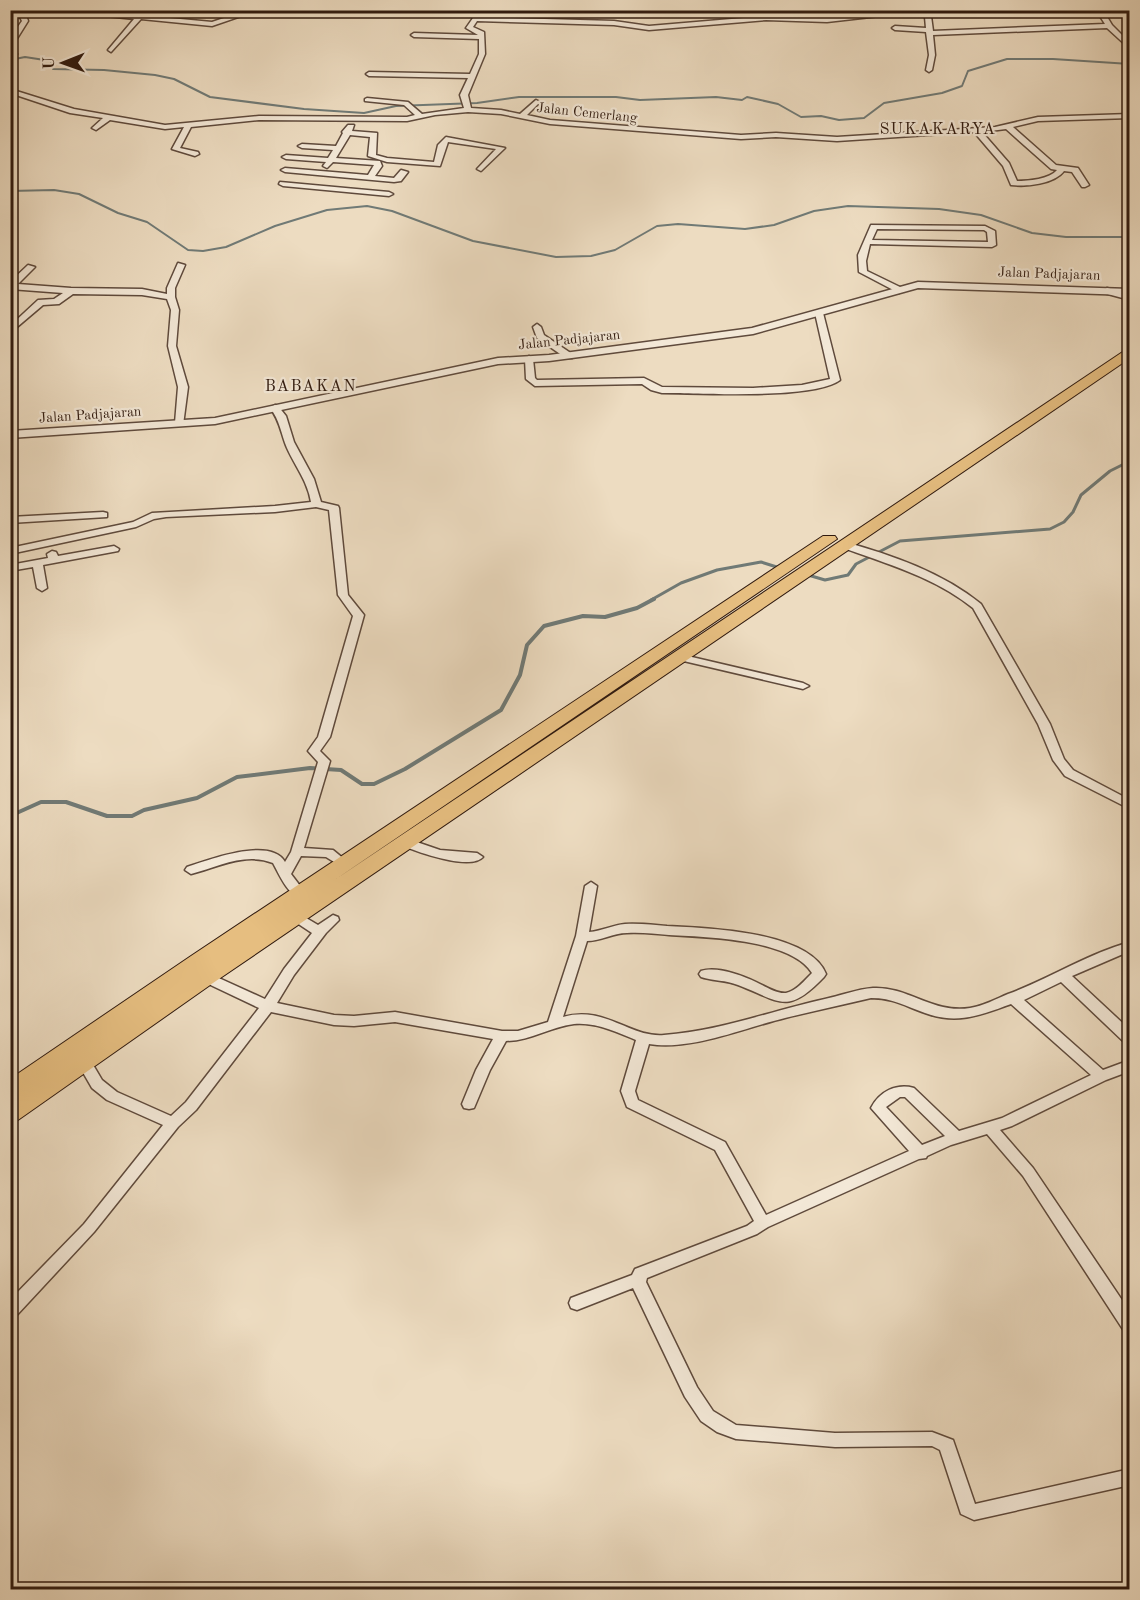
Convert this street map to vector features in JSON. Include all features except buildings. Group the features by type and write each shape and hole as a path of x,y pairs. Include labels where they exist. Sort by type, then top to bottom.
{"main road":[{"path":"10,1114 205,977 845,545 1123,349"},
{"path":"10,1091 344,864 1123,349"}],"street":[{"path":"167,20 175,10"},
{"path":"10,12 139,17 215,24 256,10"},
{"path":"503,10 500,17 510,20"},
{"path":"468,111 464,95 483,47 481,32 469,28 475,20 614,24 649,28 766,18 827,20 915,10 927,15 932,54 929,70"},
{"path":"1099,10 1109,26 1130,47"},
{"path":"10,59 14,54 10,45 25,25 22,13"},
{"path":"111,50 139,17"},
{"path":"895,28 929,32 1109,26"},
{"path":"414,35 483,37"},
{"path":"369,74 472,76"},
{"name":"Jalan Cemerlang","path":"10,91 73,111 156,126 188,126 259,118 407,120 420,116 468,111 522,116 563,124 741,137 776,135 837,139 1009,127 1038,118 1130,116"},
{"path":"367,100 406,103 420,116"},
{"path":"522,116 536,102"},
{"path":"96,128 108,118"},
{"path":"314,188 346,132 357,120"},
{"path":"188,126 177,148 195,154"},
{"path":"1009,127 1054,167 1075,170 1085,185"},
{"path":"977,130 1006,165 1014,183 1037,182 1045,177 1056,176 1062,168"},
{"path":"346,132 374,135 372,156 396,161 437,164 446,139 501,148 481,169"},
{"path":"302,146 336,150 369,158 377,164"},
{"path":"286,157 377,164"},
{"path":"370,178 377,164"},
{"path":"285,170 396,179 404,172"},
{"path":"283,184 389,194"},
{"path":"868,242 987,245 993,243 991,231 985,228 874,227 868,242 861,267 862,272 899,290"},
{"path":"180,423 183,387 172,346 175,310 171,288 181,265"},
{"path":"12,286 31,267"},
{"name":"Jalan Padjajaran","path":"10,435 215,421 498,361 569,356 753,331 899,290 929,284 1130,292"},
{"path":"12,286 71,291 142,292 171,297"},
{"path":"10,331 41,302 56,302 71,291"},
{"path":"1107,291 1130,298"},
{"path":"529,359 531,379 538,383 644,381 662,390 783,389 826,386 836,380 819,314"},
{"path":"537,327 540,336 569,356"},
{"path":"275,408 286,423 288,441 308,477 316,504"},
{"path":"10,551 136,524 152,516 166,514 275,509 316,504 334,508 343,595 359,615 324,737 314,751 324,761 297,852 285,874"},
{"path":"10,520 103,515"},
{"path":"50,543 54,560"},
{"path":"845,545 940,581 963,593 977,606 1044,724 1059,760 1069,773 1085,784 1130,805"},
{"path":"11,568 114,549"},
{"path":"38,563 42,588"},
{"path":"679,657 803,686"},
{"path":"405,842 430,853 453,858 477,857"},
{"path":"297,852 323,852 344,864"},
{"path":"190,870 248,854 262,854 278,860 285,874 301,895"},
{"path":"554,1023 582,936 591,886"},
{"path":"296,916 319,932"},
{"path":"10,1311 88,1228 174,1123 191,1106 268,1006 289,972 319,932 333,920"},
{"path":"582,936 594,938 615,930 629,928 756,939 802,956 816,965 819,970 819,974 800,993 779,999 768,996 736,979 706,974"},
{"path":"205,977 268,1006 334,1020 411,1018 502,1036 518,1036 554,1023 574,1019 605,1022 644,1038 661,1041 701,1036 871,993 889,993 930,1010 960,1015 971,1013 1026,994 1062,975 1130,946"},
{"path":"1062,975 1130,1040"},
{"path":"1013,998 1101,1076"},
{"path":"469,1104 483,1070 502,1036"},
{"path":"644,1038 628,1090 629,1098 642,1108 720,1146 763,1223"},
{"path":"84,1062 97,1084 112,1095 174,1123"},
{"path":"577,1303 638,1279 642,1271 752,1230 763,1223 956,1137 990,1128 1101,1076 1130,1065"},
{"path":"921,1154 878,1108 882,1102 903,1090 909,1092 956,1137"},
{"path":"990,1128 1028,1172 1130,1326"},
{"path":"638,1279 696,1400 707,1416 736,1432 835,1440 927,1439 942,1441 947,1445 967,1508 974,1512 1130,1477"}],"waterway":[{"path":"10,60 25,57 51,61 53,69 104,70 155,75 174,79 210,97 304,109 364,113 396,106 477,103 519,97 616,97 640,100 716,97 742,100 747,97 778,104 801,117 821,116 839,120 864,118 884,103 942,93 962,86 968,71 1007,59 1053,59 1130,64"},
{"path":"10,191 54,190 79,194 118,213 147,222 188,250 203,251 226,247 275,226 327,210 367,206 392,211 473,241 556,257 591,256 615,250 657,226 678,224 745,229 774,225 814,211 848,206 939,209 981,215 1032,233 1066,237 1130,237"},
{"path":"808,575 825,580 848,575 856,564 900,541 1050,529 1064,522 1073,512 1081,495 1110,471 1130,461"},
{"path":"651,600 681,583 717,570 761,562 780,568"},
{"path":"10,816 41,802 66,802 107,816 132,816 144,810 197,798 237,777 310,768 341,770 362,784 374,784 405,769 501,710 520,675 527,645 544,626 583,616 605,617 637,608 654,599"}],"district":[{"name":"SUKAKARYA","path":"938,128"},
{"name":"BABAKAN","path":"311,385"}]}
